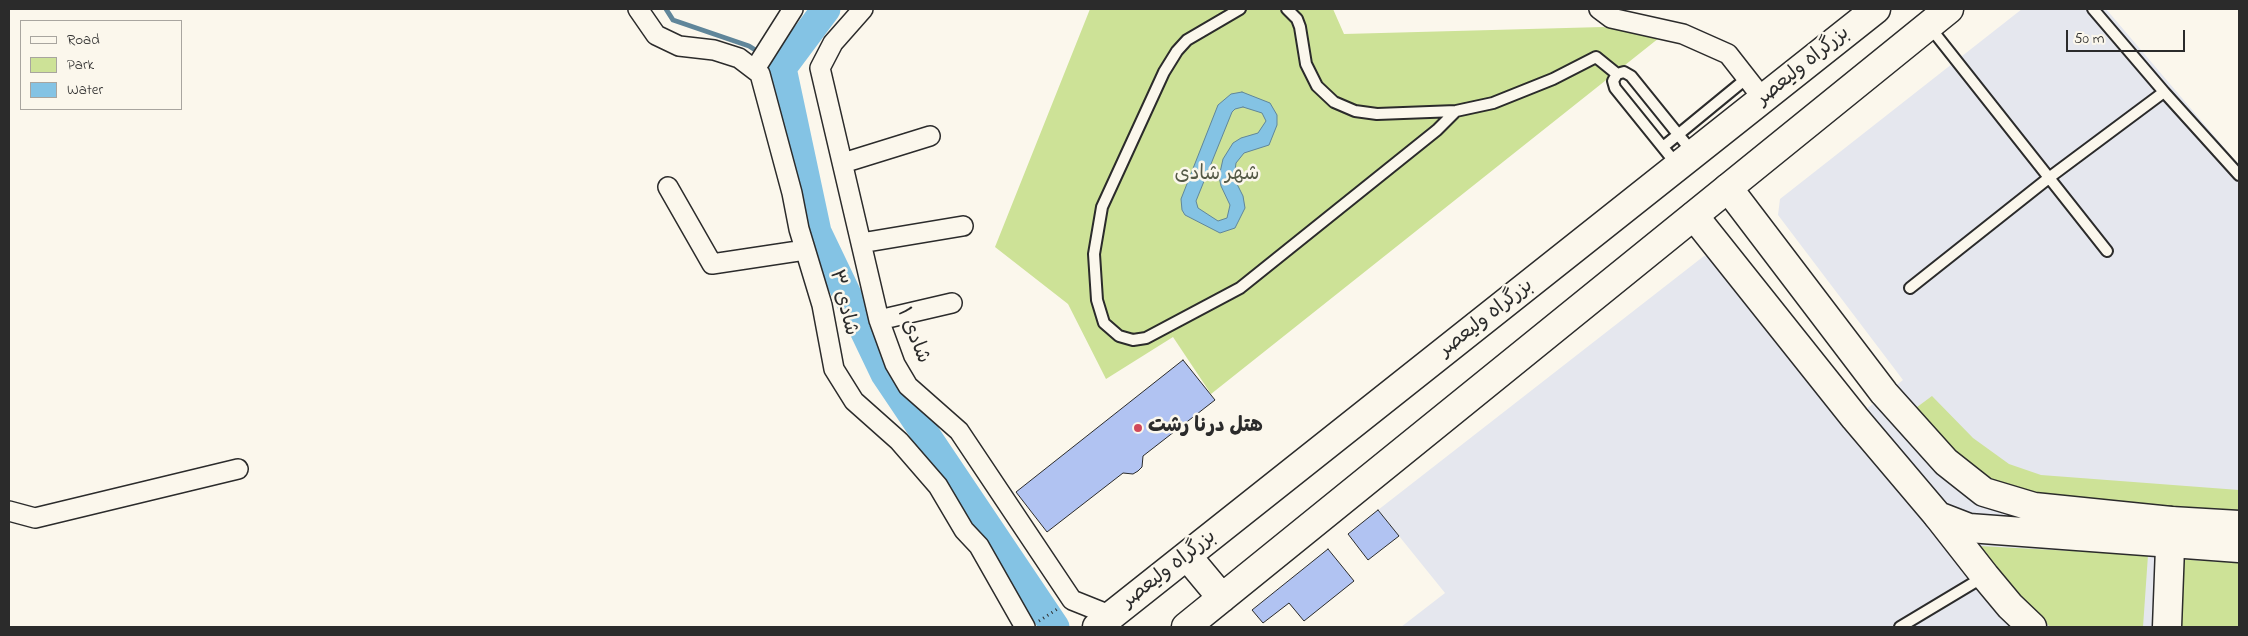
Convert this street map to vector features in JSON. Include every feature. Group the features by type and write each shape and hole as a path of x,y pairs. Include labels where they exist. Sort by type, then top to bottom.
{"main road":[{"name":"بزرگراه ولیعصر","path":"1104,622 1187,556 1679,151 1764,100 1876,9"},
{"path":"1186,627 1939,17"},
{"path":"1728,188 1865,370 1931,447 1946,462 1984,492 2034,508 2170,532 2239,548"},
{"path":"1694,216 2022,621"},
{"path":"1837,394 1865,370"},
{"path":"1900,470 1931,447"},
{"path":"1938,516 1969,528 2170,532 2239,525"},
{"path":"2167,627 2170,532"},
{"path":"1187,556 1222,598"}],"street":[{"path":"638,9 656,35 679,46 714,50 739,58 755,69 793,9"},
{"name":"شادی ۱","path":"863,9 833,43 820,68 879,320 895,364 908,386 959,431 1072,600"},
{"path":"1600,9 1611,18 1683,34 1728,54 1764,100"},
{"name":"شادی ۳","path":"755,69 760,74 805,250 822,305 834,369 854,401 898,441 938,486 964,530 979,546 1031,625"},
{"path":"843,163 930,136"},
{"path":"668,187 712,264 805,250"},
{"path":"861,244 963,226"},
{"path":"879,320 952,303"},
{"path":"9,511 35,518 238,469"},
{"path":"1072,600 1104,622"}],"lane":[{"path":"1240,9 1187,40 1177,51 1164,72 1102,208 1094,254 1097,300 1104,322 1119,336 1133,340 1146,338 1240,288 1288,247 1436,130 1456,111"},
{"path":"1287,9 1297,19 1306,64 1317,86 1334,102 1344,108 1365,113 1456,111 1493,103 1553,79 1596,58 1617,74"},
{"path":"2093,9 2164,92 2239,175"},
{"path":"1939,17 2050,177 2107,251"},
{"path":"1624,72 1631,76 1679,151 1615,88 1613,81 1617,74 1624,72"},
{"path":"1679,151 1747,78"},
{"path":"1910,288 2050,177 2164,92"},
{"path":"1900,627 1985,576"}],"path":[{"path":"1031,625 1072,600"}],"shaded area":[{"path":"2022,9 2106,9 2239,165 2239,627 1401,627 1445,593 1378,510 1704,256 1722,260 1855,418 1903,380 1778,215 1780,199"}],"green space":[{"name":"شهر شادی","path":"1090,9 1333,9 1344,34 1603,27 1659,38 1211,394 1173,337 1106,379 1068,304 995,247"},
{"path":"1932,396 1973,438 2009,464 2041,475 2239,490 2239,515 2036,498 1997,484 1981,476 1909,413"},
{"path":"1979,546 2148,555 2143,627 2050,627 2018,595"},
{"path":"2176,559 2239,563 2239,627 2173,627"}],"water":[{"path":"1242,92 1270,103 1277,115 1277,125 1269,145 1244,153 1236,163 1234,178 1243,196 1245,208 1235,228 1220,233 1185,215 1182,210 1181,199 1218,105 1231,94","holes":["1243,107 1262,113 1266,121 1258,133 1241,138 1233,143 1223,159 1219,177 1230,205 1227,218 1218,221 1198,208 1196,201 1232,112"]}],"building":[{"name":"هتل درنا رشت","path":"1183,360 1215,400 1143,456 1142,467 1138,471 1133,474 1123,473 1047,532 1016,492"},
{"path":"1378,510 1399,536 1368,560 1348,534"},
{"path":"1328,549 1354,581 1304,621 1289,603 1263,623 1252,610"}],"waterway":[{"path":"666,9 673,20 749,46 760,53"},
{"path":"826,9 782,68 817,232 885,374 1055,627"},
{"path":"767,58 782,68"}],"place":[{"name":"هتل درنا رشت","path":"1138,428"}]}
